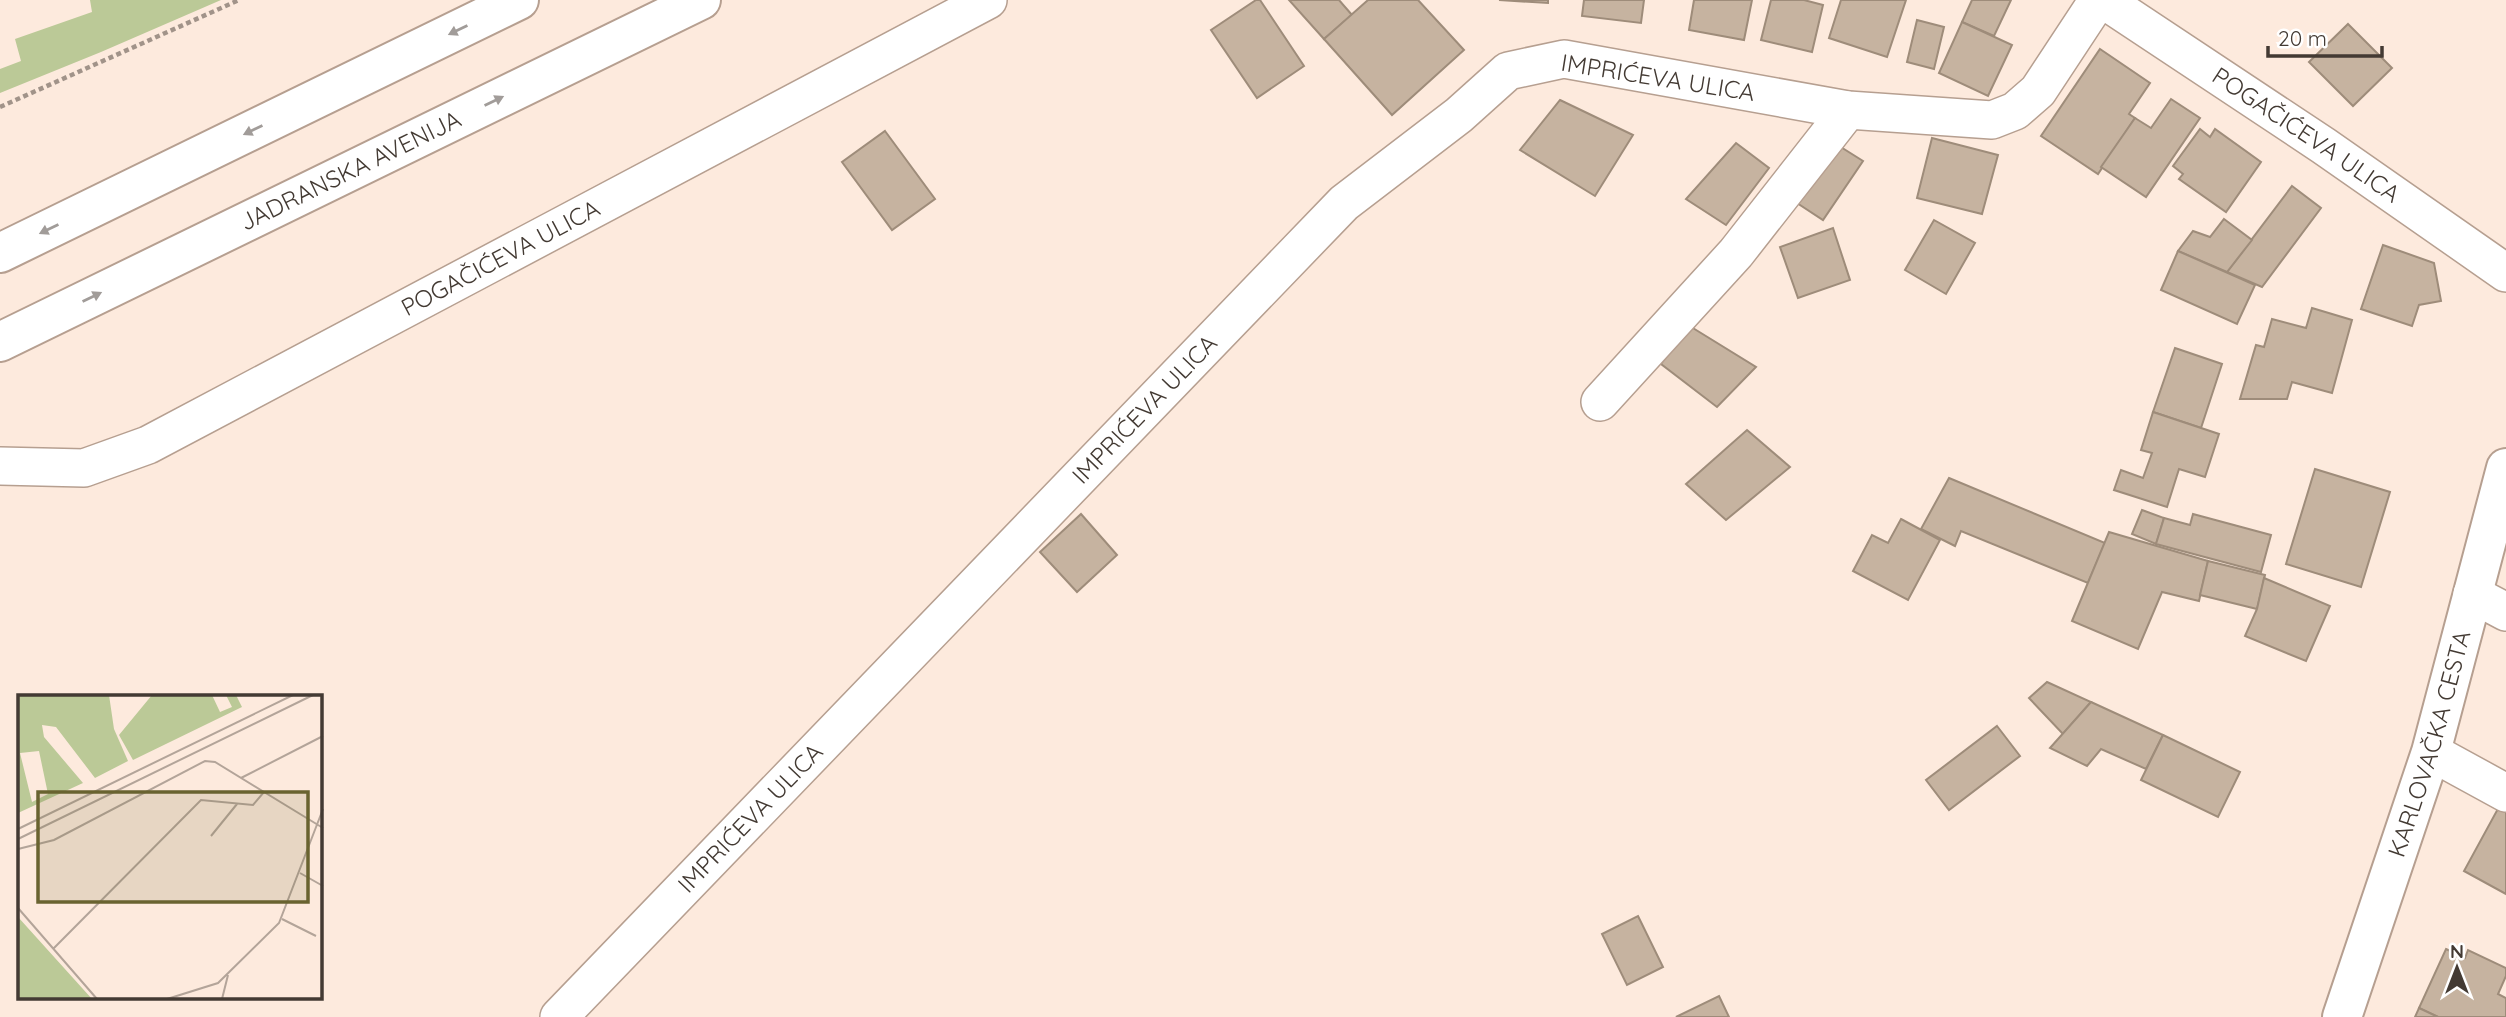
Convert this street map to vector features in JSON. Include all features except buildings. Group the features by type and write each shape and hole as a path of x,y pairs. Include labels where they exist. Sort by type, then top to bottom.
{"main road":[{"path":"0,253 519,0"},
{"name":"JADRANSKA AVENIJA","path":"15,334 701,0"},
{"name":"KARLOVAČKA CESTA","path":"2342,1017 2431,752 2506,468"}],"street":[{"name":"POGAČIĆEVA ULICA","path":"0,466 84,468 148,445 988,0"},
{"name":"IMPRIĆEVA ULICA","path":"559,1017 1344,203 1459,115 1508,71 1563,59 1848,110 1992,120 2015,111 2038,91 2098,0"},
{"name":"POGAČIĆEVA ULICA","path":"2104,0 2324,146 2506,273"},
{"path":"1600,402 1735,253 1848,110"},
{"path":"2472,594 2506,612"},
{"path":"2431,752 2506,793"}],"path":[{"path":"0,107 239,0"}],"green space":[{"path":"90,0 221,0 0,93 0,69 21,61 15,39 92,12"}]}
